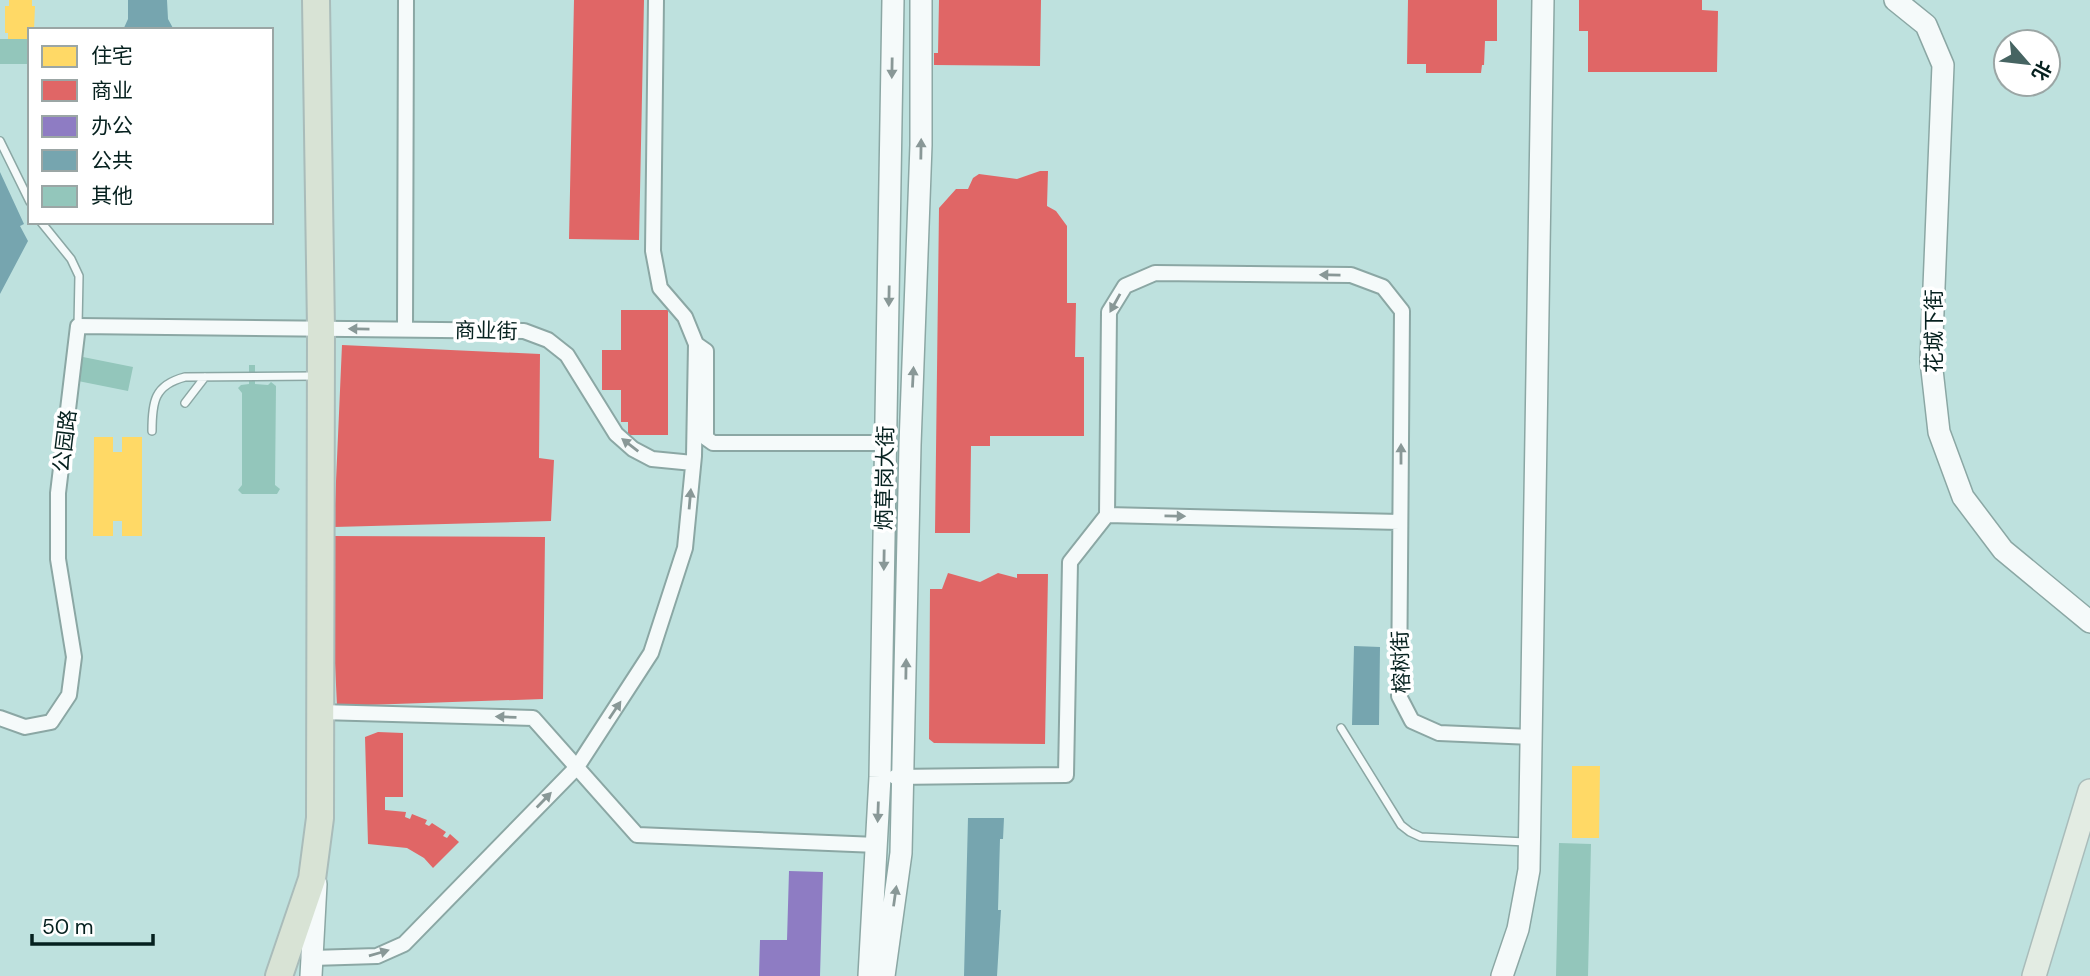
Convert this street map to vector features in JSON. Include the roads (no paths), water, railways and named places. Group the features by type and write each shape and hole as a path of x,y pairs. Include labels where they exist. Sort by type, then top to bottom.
{"highway":[{"path":"301,0 312,329"},
{"path":"266,976 281,931 307,821 316,0"},
{"path":"279,976 312,879 320,818 312,376"}],"main road":[{"path":"2034,976 2090,791"}],"street":[{"path":"405,330 406,0"},
{"path":"320,818 312,967 377,956 404,944 577,767 651,653 685,548 693,463 696,344 685,317 660,288 653,251 656,0"},
{"name":"炳草岗大街","path":"875,969 893,0"},
{"name":"炳草岗大街","path":"875,969 901,853 909,445 920,186 921,0"},
{"path":"1509,970 1529,870 1543,0"},
{"name":"花城下街","path":"1895,0 1926,25 1943,65 1931,361 1939,432 1963,496 2004,551 2090,622"},
{"name":"榕树街","path":"1107,515 1109,312 1125,286 1155,273 1351,275 1383,287 1402,311 1399,696 1412,721 1439,733 1531,737"},
{"path":"78,326 312,329"},
{"name":"公园路","path":"0,718 25,727 51,722 69,695 74,657 58,559 58,493 78,326"},
{"name":"商业街","path":"312,329 524,331 548,340 567,355 616,434 633,449 652,459 693,463"},
{"path":"696,344 706,351 706,438 713,443 886,443"},
{"path":"880,777 1066,775 1070,562 1107,515 1400,522"},
{"path":"320,712 533,718 637,835 877,845"}],"lane":[{"path":"0,141 28,198"},
{"path":"43,224 71,259 79,276 78,326"},
{"path":"152,431 155,399 162,388 172,380 185,377 312,376"},
{"path":"185,404 205,377"},
{"path":"1341,728 1401,825 1410,832 1421,837 1529,842"}]}
